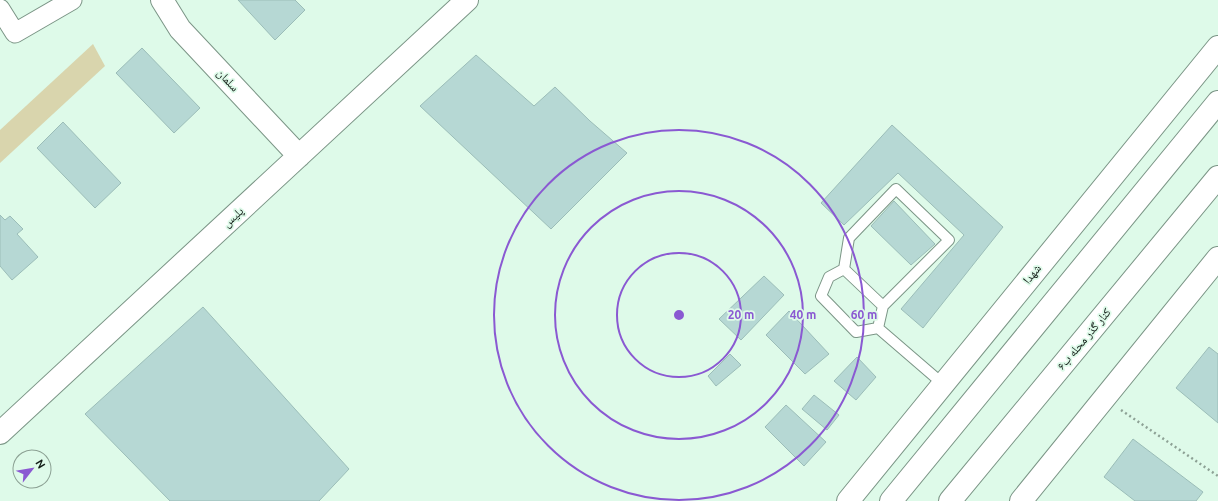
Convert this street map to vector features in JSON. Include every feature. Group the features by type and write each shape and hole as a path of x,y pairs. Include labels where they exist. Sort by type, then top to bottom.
{"street":[{"path":"0,9 15,33 72,0"},
{"name":"سلمان","path":"162,0 180,29 298,156"},
{"name":"پلیس","path":"0,433 467,0"},
{"name":"شهدا","path":"848,501 1218,47"},
{"path":"891,501 1218,102"},
{"name":"کنار گذر محله ب۶","path":"950,501 1218,177"},
{"path":"1021,501 1218,258"},
{"path":"1033,273 1059,296"}],"lane":[{"path":"844,269 849,238 896,189 949,240 884,306 878,328"},
{"path":"844,269 884,306"},
{"path":"844,269 829,277 821,296 856,332 878,328"},
{"path":"878,328 943,384"}],"path":[{"path":"1104,399 1218,476"}],"shaded area":[{"path":"93,44 105,66 0,163 0,130"}],"building":[{"path":"238,0 295,0 305,10 275,40"},
{"path":"142,48 200,108 174,133 116,73"},
{"path":"476,55 534,106 555,87 590,121 627,153 551,229 420,106"},
{"path":"63,122 121,183 95,208 37,148"},
{"path":"892,125 1003,227 923,328 901,309 964,235 898,173 844,225 821,203"},
{"path":"894,201 935,244 911,265 871,226"},
{"path":"0,215 5,220 10,216 23,229 17,234 38,257 12,280 0,266"},
{"path":"764,276 784,295 741,340 719,319"},
{"path":"203,307 349,469 319,501 170,501 85,414"},
{"path":"789,311 829,354 805,374 766,335"},
{"path":"1209,347 1218,354 1218,423 1176,388"},
{"path":"730,354 741,365 716,386 708,376"},
{"path":"857,357 876,377 856,400 834,381"},
{"path":"814,395 839,415 827,430 802,409"},
{"path":"786,405 826,442 804,466 765,427"},
{"path":"1133,439 1203,492 1196,501 1135,501 1104,477"}]}
